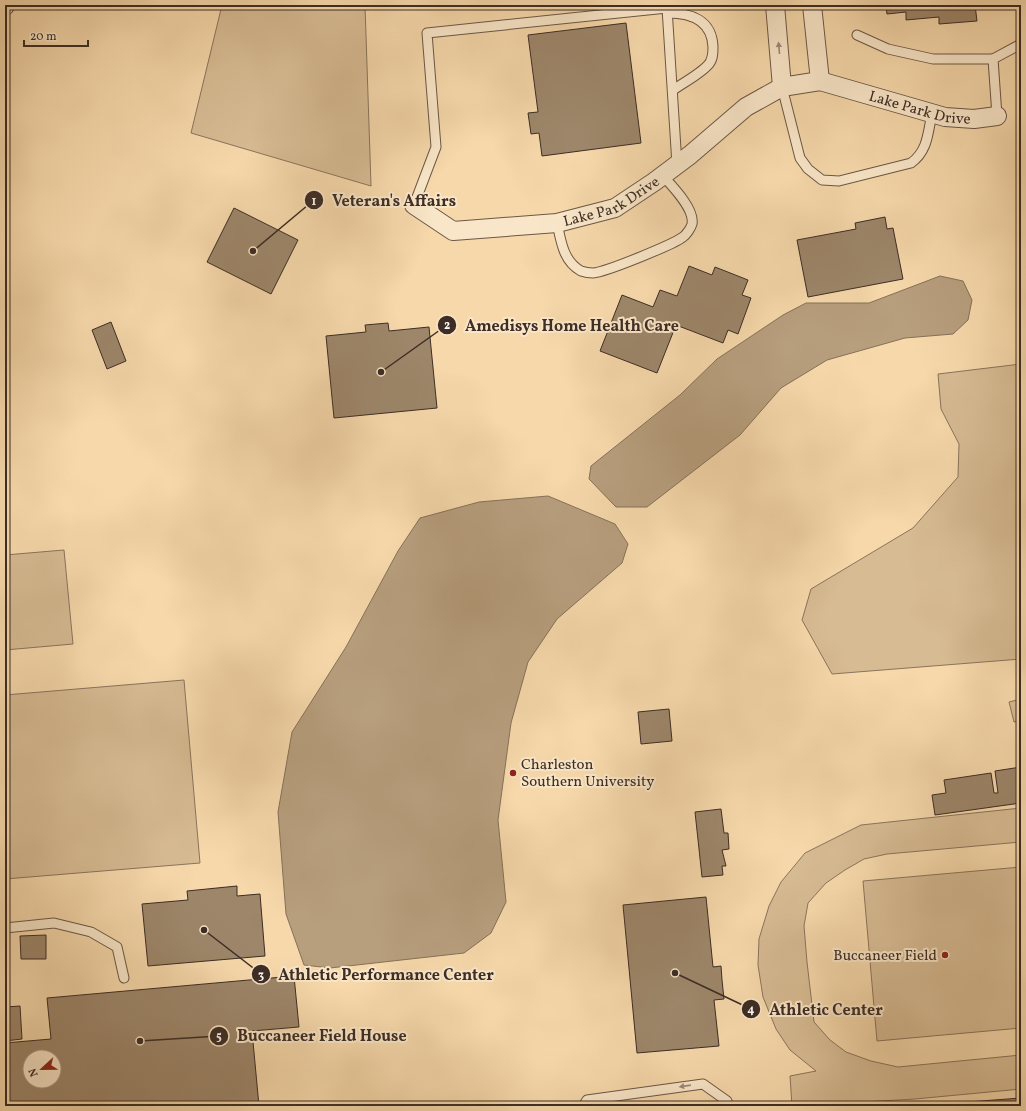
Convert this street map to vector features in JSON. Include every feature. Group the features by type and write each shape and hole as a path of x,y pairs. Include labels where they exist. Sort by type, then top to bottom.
{"street":[{"path":"775,5 782,87"},
{"path":"812,5 820,81"},
{"name":"Lake Park Drive","path":"414,205 453,231 558,223 615,208 663,176 746,106 782,87 820,81 945,117 974,119 997,116"}],"lane":[{"path":"414,205 436,147 427,33 667,8 677,165"},
{"path":"668,13 683,13 695,17 707,26 712,37 713,56 708,65 673,90"},
{"path":"857,35 888,49 933,59 994,59 1021,44"},
{"path":"994,59 997,116"},
{"path":"782,87 800,158 808,169 822,180 839,181 911,163 919,157 924,149 932,113"},
{"path":"558,223 563,249 570,262 582,271 594,273 619,265 684,236 692,225 692,218 688,207 663,176"},
{"path":"5,928 54,923 91,932 116,947 124,978"},
{"path":"583,1106 587,1100 703,1084 728,1101 728,1106"}],"shaded area":[{"path":"222,5 365,5 371,186 191,133"},
{"path":"940,276 963,281 972,300 968,320 953,334 905,338 827,360 781,388 740,435 647,507 616,507 589,479 591,466 680,395 717,359 783,315 806,303 869,303"},
{"path":"1021,364 1021,659 832,674 802,620 811,589 913,528 958,477 959,444 941,409 938,374"},
{"path":"548,496 615,524 628,544 622,563 557,619 528,662 511,723 498,820 506,902 491,933 464,953 330,968 304,965 286,914 278,812 292,732 346,647 398,551 420,518 479,502"},
{"path":"64,550 73,644 5,650 5,555"},
{"path":"184,680 200,863 5,879 5,695"},
{"path":"1021,699 1021,721 1014,722 1009,702"},
{"path":"1021,808 1021,842 887,854 864,859 826,883 808,903 804,926 814,1022 830,1040 846,1052 871,1061 898,1067 1021,1055 1021,1089 915,1099 792,1106 790,1076 816,1071 790,1050 776,1029 763,997 758,965 759,939 769,906 781,882 805,853 861,825"},
{"name":"Buccaneer Field","path":"1021,867 1021,1028 877,1041 863,881"}],"building":[{"path":"845,5 860,5 845,7"},
{"path":"860,5 975,5 977,21 939,24 939,17 906,20 906,12 887,14 886,7 860,9"},
{"path":"626,23 641,143 542,156 539,133 531,134 528,113 538,112 528,35"},
{"path":"234,208 298,240 271,294 207,262"},
{"path":"885,217 887,229 893,228 903,279 808,297 797,240 856,229 855,223"},
{"path":"689,266 712,275 715,267 748,280 742,295 751,298 738,334 728,330 723,343 676,325 657,373 600,351 622,295 653,307 660,290 677,296"},
{"path":"111,322 126,361 107,369 92,330"},
{"path":"388,323 389,331 429,327 437,408 334,418 326,336 366,332 365,325"},
{"path":"669,709 672,741 641,744 638,712"},
{"path":"1021,767 1021,803 935,815 932,795 946,793 944,780 991,773 994,793 998,793 995,771"},
{"path":"721,809 724,833 728,833 729,849 722,850 726,866 722,866 723,875 702,877 695,812"},
{"path":"237,886 237,896 260,894 265,956 148,966 142,904 188,900 187,891"},
{"path":"706,897 713,967 721,966 724,999 714,1000 719,1046 637,1053 623,905"},
{"path":"46,935 46,959 21,959 20,936"},
{"path":"294,976 299,1027 252,1031 259,1106 5,1106 5,1043 51,1039 47,998"},
{"path":"20,1006 22,1039 5,1041 5,1007"},
{"path":"1021,1098 1021,1106 927,1105"}],"place":[{"name":"Veteran's Affairs","path":"253,251"},
{"name":"Amedisys Home Health Care","path":"381,372"},
{"name":"Charleston Southern University","path":"513,773"},
{"name":"Athletic Performance Center","path":"204,930"},
{"name":"Buccaneer Field","path":"945,955"},
{"name":"Athletic Center","path":"675,973"},
{"name":"Buccaneer Field House","path":"140,1041"}]}
